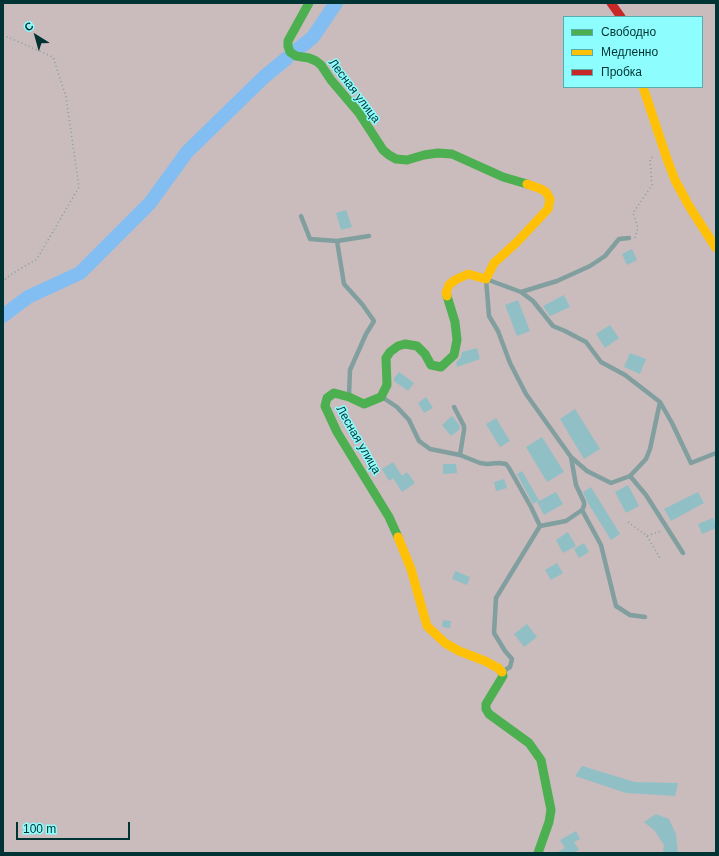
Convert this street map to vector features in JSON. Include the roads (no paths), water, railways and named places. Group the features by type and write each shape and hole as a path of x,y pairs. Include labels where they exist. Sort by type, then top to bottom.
{"main road":[{"name":"Лесная улица","path":"309,3 288,41 290,52 296,56 309,58 321,65 330,80 360,113 382,150 396,159 407,160 438,153 452,154 503,177 541,189 548,195 550,199 548,209 517,242 494,263 486,279"},
{"path":"603,3 611,16"},
{"path":"611,3 620,16"},
{"path":"643,88 675,180 689,206 716,248"},
{"path":"658,103 672,156 681,179 695,205 716,237"},
{"path":"381,397 387,385 386,358 390,352 398,346 405,344 417,346 425,354 431,365 441,367 454,355 457,340 455,322 446,293 449,285 455,280 468,274 486,279"},
{"name":"Лесная улица","path":"381,397 364,404 349,397 334,393 327,398 325,406 337,432 389,517 402,545 411,569 427,626 445,644 485,661 502,672"},
{"path":"502,672 503,676 486,704 486,709 489,714 529,743 540,760 551,810 550,822 538,853"}],"lane":[{"path":"301,216 310,239 337,241 369,236"},
{"path":"520,292 557,281 590,266 605,256 619,239 629,238"},
{"path":"337,241 344,284 362,304 374,321 366,334 350,370 349,397"},
{"path":"660,402 650,449 646,459 630,476 611,483 587,471 571,457 526,394 510,362 498,331 489,316 486,279 520,292 533,301 553,326 565,330 586,342 601,362 625,375 660,402 672,422 691,463 716,453"},
{"path":"381,397 401,411 408,420 419,441 430,449 460,455 480,463 506,464 531,507 540,526"},
{"path":"454,407 464,426 460,455"},
{"path":"502,672 510,667 512,659 505,651 494,633 496,598 540,526 566,521 582,510 584,502 576,485 571,457"},
{"path":"630,476 646,495 683,553"},
{"path":"582,510 601,545 616,606 630,615 645,617"}],"waterway":[{"path":"298,49 313,37 336,3"},
{"path":"3,316 28,297 80,273 150,203 187,152 264,77 287,58"}]}
